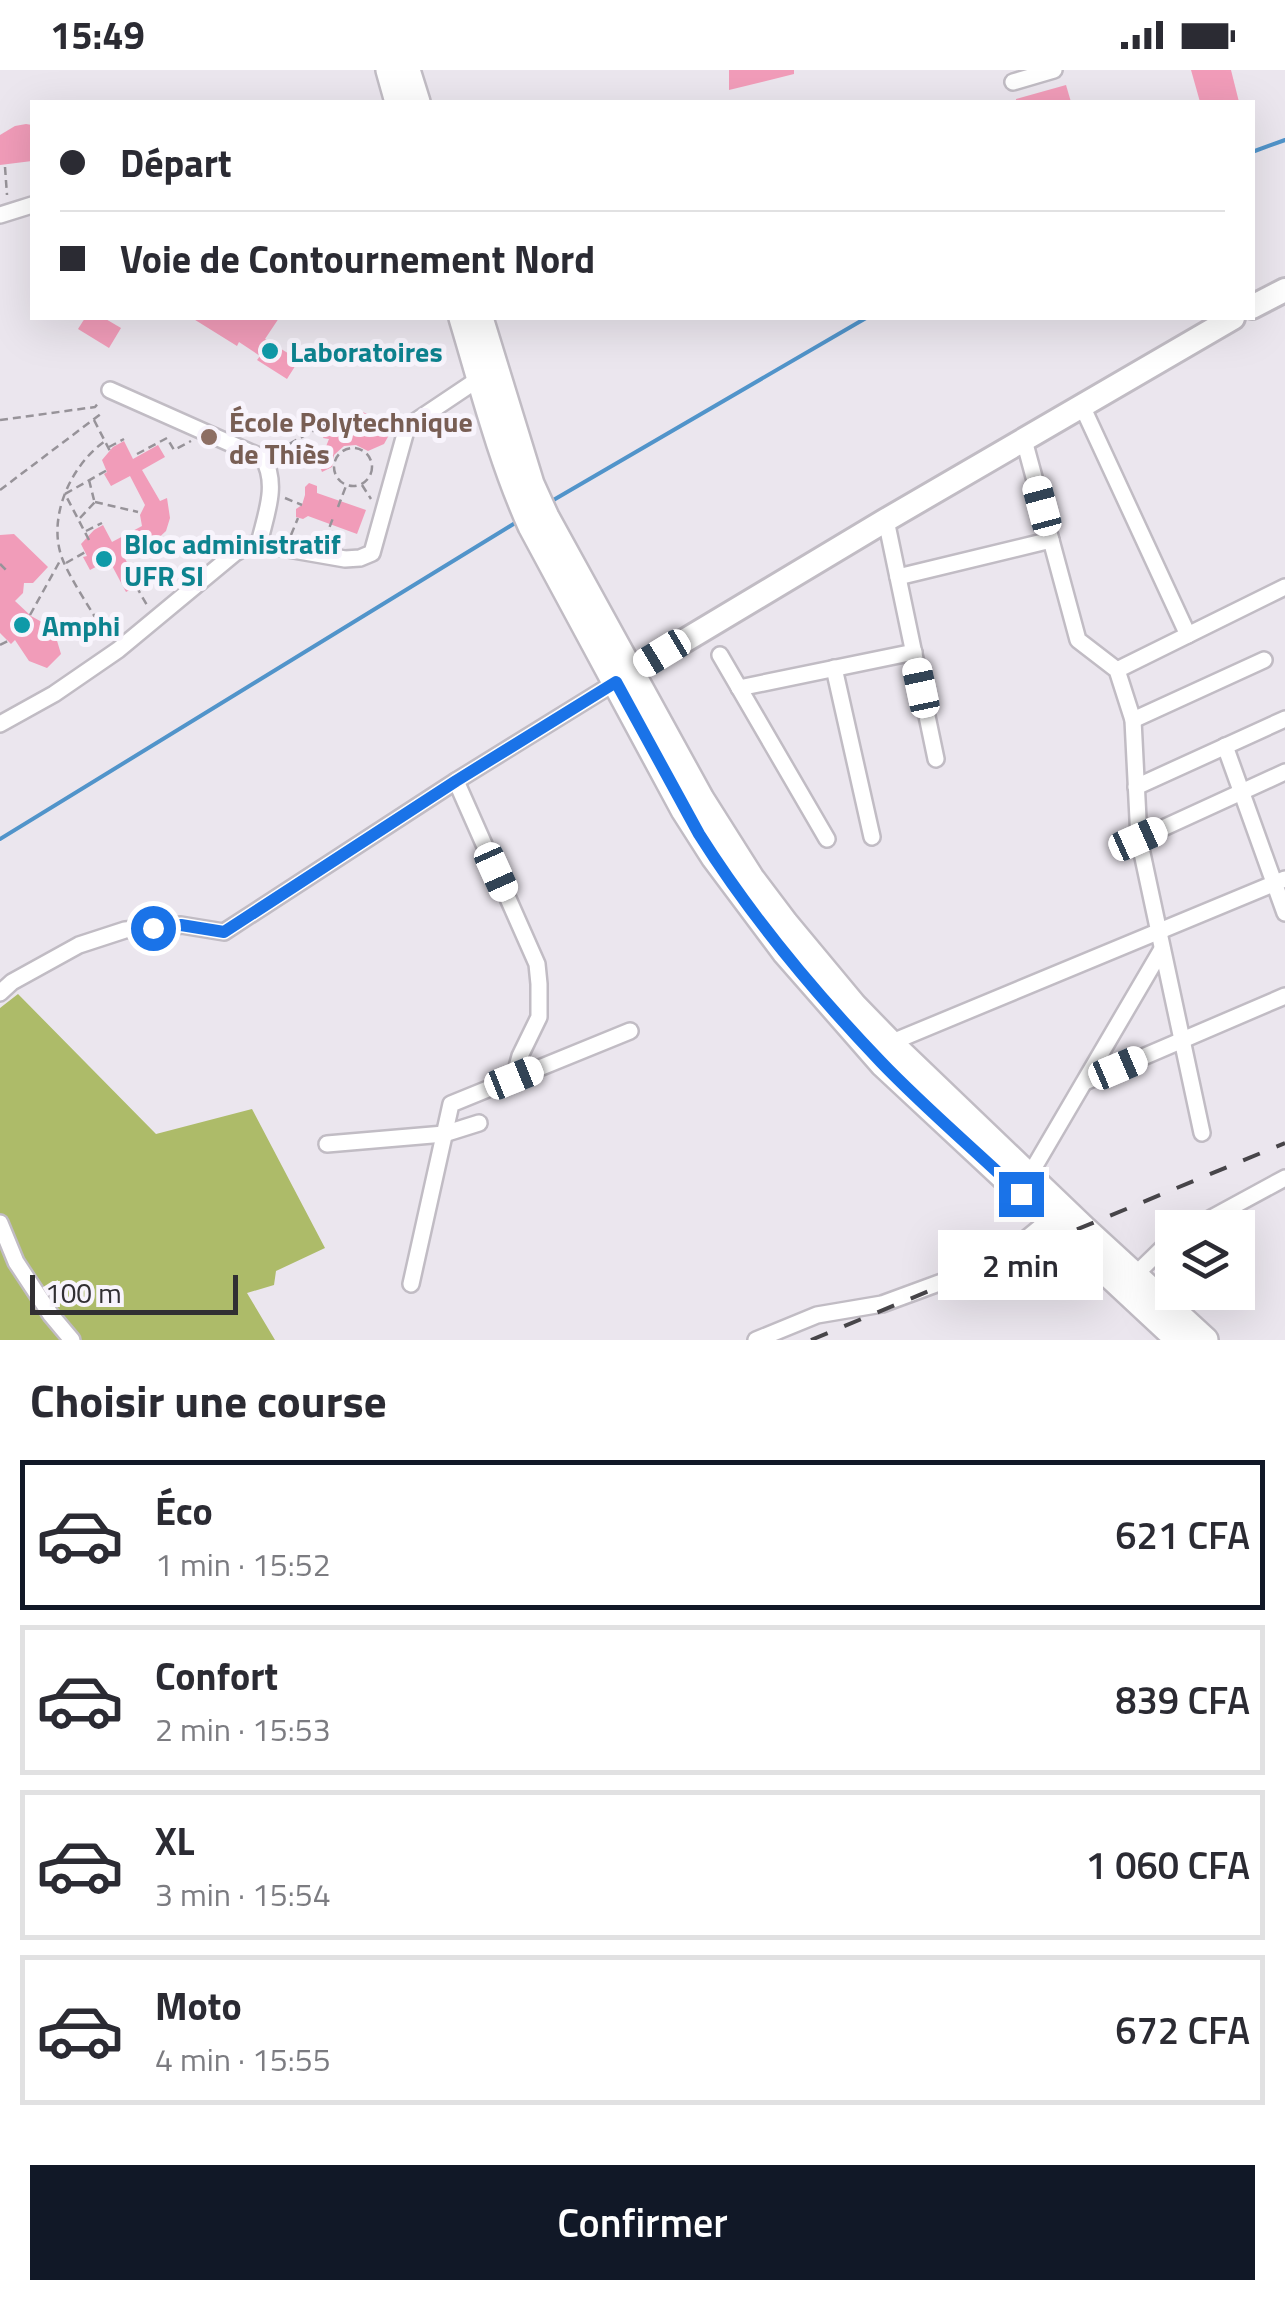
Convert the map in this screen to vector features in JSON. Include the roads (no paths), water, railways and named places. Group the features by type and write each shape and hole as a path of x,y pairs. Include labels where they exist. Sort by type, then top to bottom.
{"main road":[{"path":"389,70 407,100"},
{"path":"408,70 408,100"},
{"path":"463,320 488,374"},
{"path":"480,320 494,432 623,677 684,810 704,842 785,952 883,1064 1179,1340"},
{"path":"623,677 751,878 842,992 890,1044 1205,1340"}],"street":[{"path":"1012,82 1054,70"},
{"path":"5,213 30,206"},
{"path":"1255,305 1285,290"},
{"path":"0,993 12,982 79,944 125,930 181,925 224,932 623,677 1230,320"},
{"path":"0,724 54,694 118,650 249,545 346,559 372,553 407,428 488,374"},
{"path":"110,390 263,458 271,475 271,492 259,544"},
{"path":"1082,406 1188,635"},
{"path":"1024,440 1078,640 1118,670 1133,720 1138,839 1202,1134"},
{"path":"886,520 936,759"},
{"path":"898,578 1051,540"},
{"path":"1118,670 1285,587"},
{"path":"740,688 914,652"},
{"path":"720,655 827,839"},
{"path":"1133,720 1264,660"},
{"path":"834,668 872,837"},
{"path":"1136,786 1285,719"},
{"path":"1224,746 1280,881 1285,913"},
{"path":"1138,839 1285,772"},
{"path":"456,781 537,964 538,1017 514,1078"},
{"path":"890,1044 1280,881"},
{"path":"1029,1176 1162,949"},
{"path":"1087,1081 1285,996"},
{"path":"411,1284 451,1104 630,1030"},
{"path":"327,1144 444,1134 478,1123"},
{"path":"1226,1210 1285,1178"},
{"path":"756,1340 806,1318 882,1304 977,1269 1012,1251 1049,1220"},
{"path":"0,1222 16,1262 72,1340"},
{"path":"1135,1275 1155,1256"}],"waterway":[{"path":"1255,151 1285,140"},
{"path":"550,502 863,320"},
{"path":"0,839 520,520"}],"railway":[{"path":"811,1340 1285,1143"}],"place":[{"name":"Laboratoires","path":"270,351"},
{"name":"École Polytechnique de Thiès","path":"209,437"},
{"name":"Bloc administratif UFR SI","path":"104,559"},
{"name":"Amphi","path":"22,625"}]}
